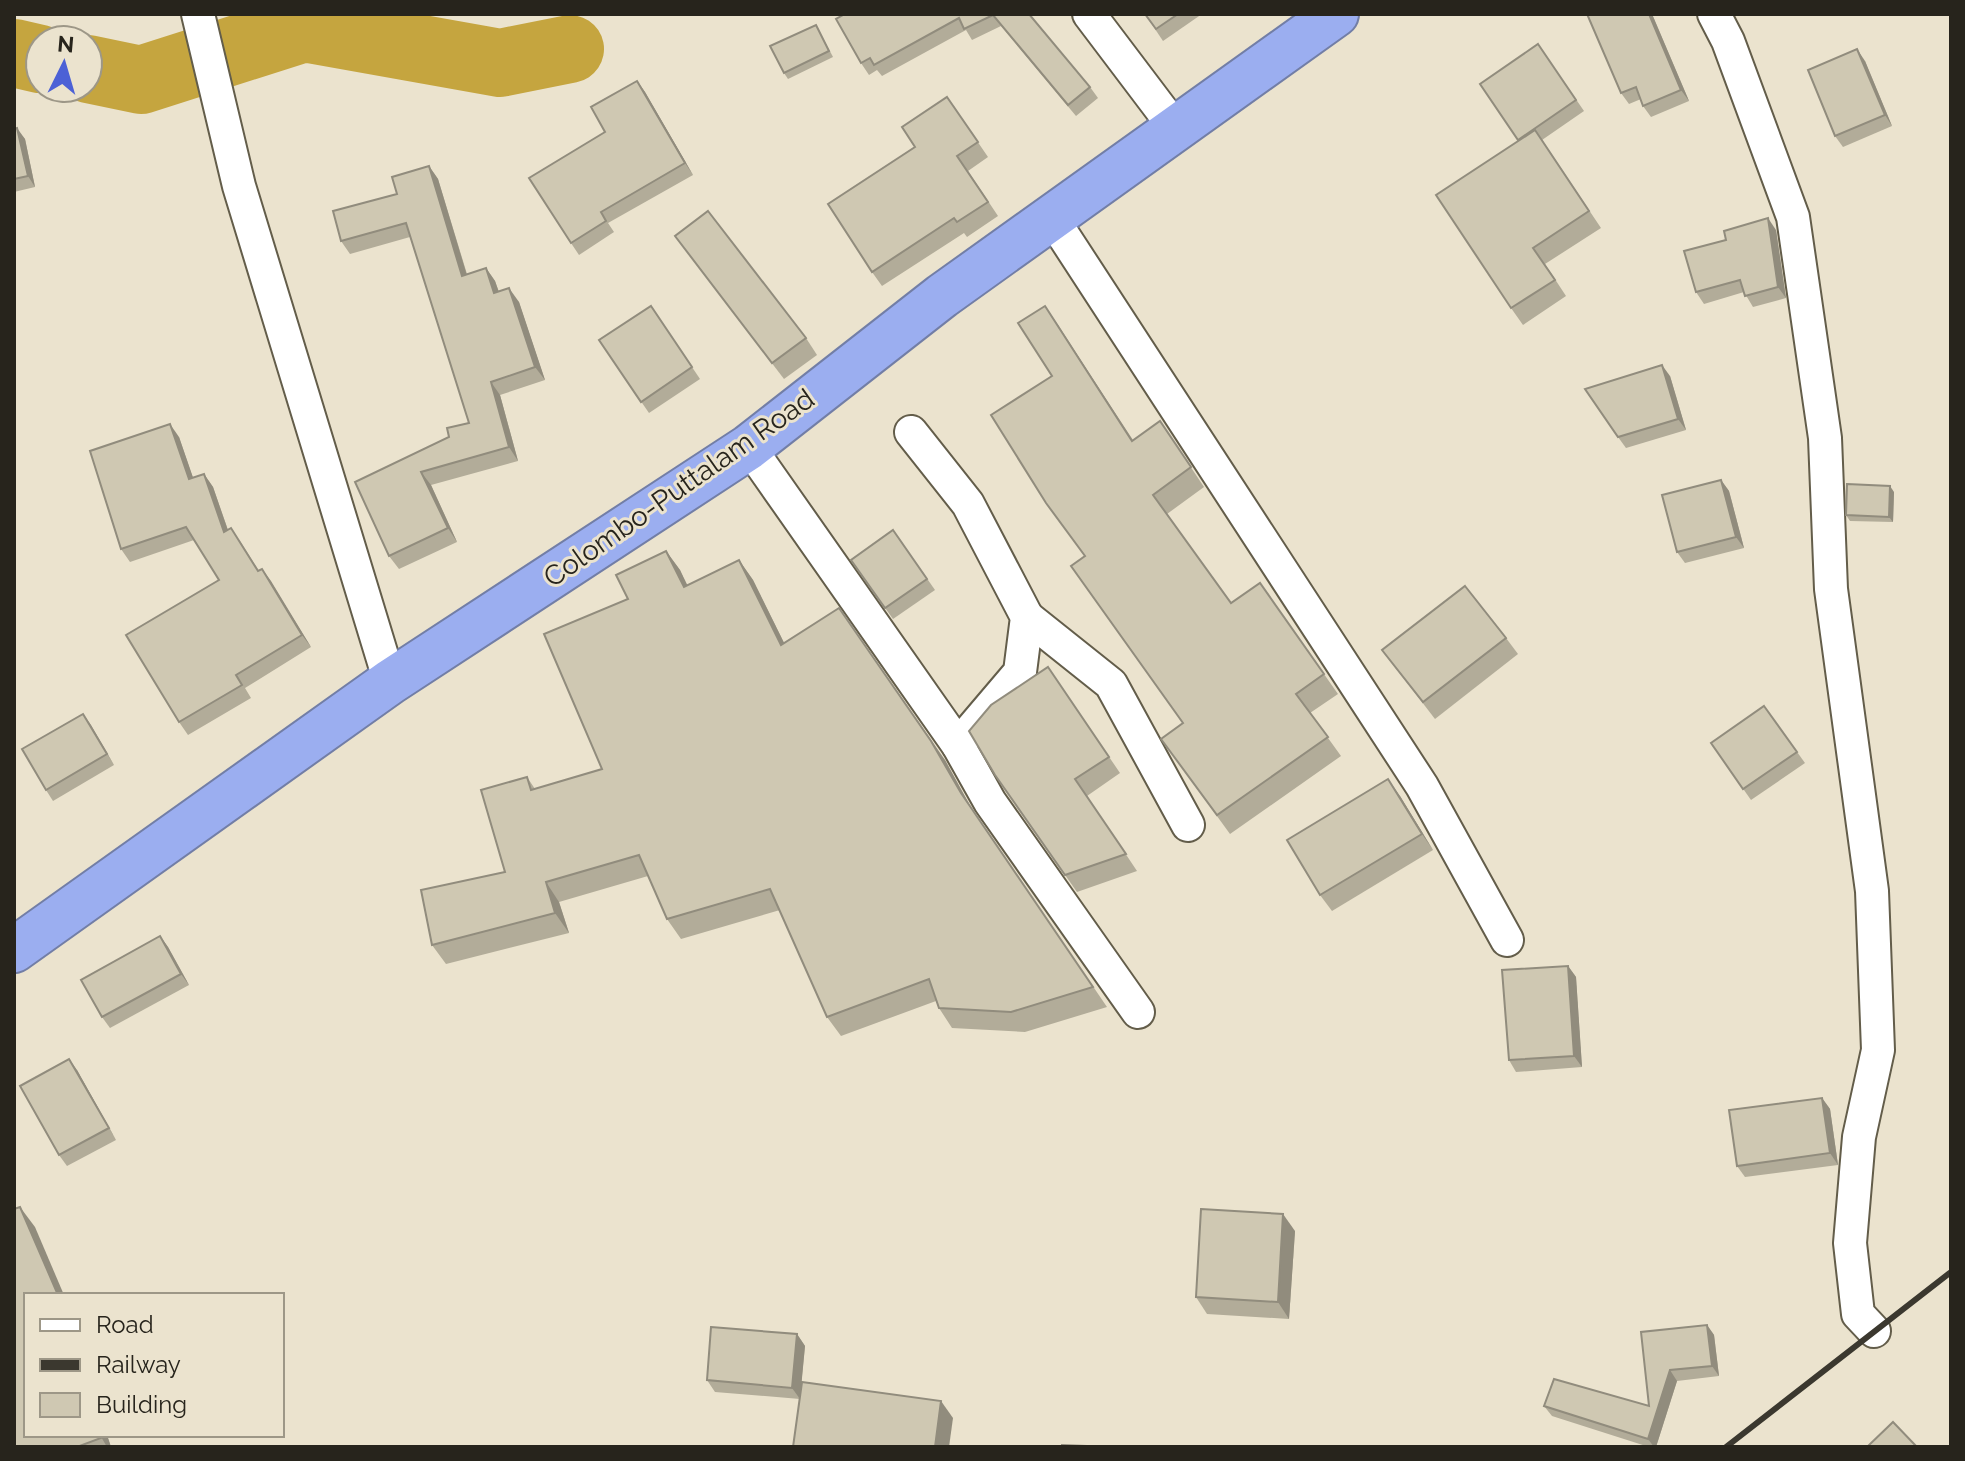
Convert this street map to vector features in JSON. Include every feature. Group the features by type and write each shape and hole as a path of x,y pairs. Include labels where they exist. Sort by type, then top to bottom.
{"highway":[{"name":"Colombo-Puttalam Road","path":"14,950 390,682 749,447 942,296 1336,14"}],"street":[{"path":"198,14 239,186 390,682"},
{"path":"1089,14 1176,129"},
{"path":"1714,14 1728,41 1793,217 1825,438 1831,589 1872,891 1878,1050 1859,1137 1850,1243 1858,1314 1874,1331"},
{"path":"1052,218 1422,786 1507,940"},
{"path":"911,432 968,504 1027,617 1111,684 1188,825"},
{"path":"749,447 958,745 1016,840 1138,1012"},
{"path":"958,745 1020,672 1027,617"}],"building":[{"path":"845,14 1029,14 1090,87 1068,105 993,15 964,29 959,18 874,65 870,58 861,63 836,19"},
{"path":"1145,14 1178,14 1156,29"},
{"path":"1587,14 1649,14 1681,90 1643,106 1636,87 1621,93"},
{"path":"816,25 829,51 784,73 770,46"},
{"path":"1538,44 1576,100 1518,140 1480,84"},
{"path":"1857,49 1885,115 1835,136 1808,70"},
{"path":"637,81 685,163 601,212 606,221 571,243 529,178 605,132 591,107"},
{"path":"947,97 978,142 957,156 988,202 957,222 954,218 872,272 828,204 915,147 902,127"},
{"path":"17,128 28,176 14,179 14,129"},
{"path":"1535,130 1589,211 1533,248 1555,280 1511,308 1436,195"},
{"path":"429,166 462,276 486,268 494,293 509,288 535,367 491,382 509,447 421,472 448,528 389,556 355,482 449,437 447,428 469,423 406,223 341,241 333,211 397,194 392,177"},
{"path":"708,211 806,338 772,363 675,236"},
{"path":"1768,218 1778,287 1745,296 1740,280 1696,292 1684,251 1726,240 1724,231"},
{"path":"651,306 692,367 641,402 599,340"},
{"path":"1045,306 1132,441 1160,421 1191,467 1153,495 1231,603 1260,583 1324,674 1296,694 1328,737 1217,815 1161,739 1183,723 1071,566 1085,556 1046,503 991,415 1052,376 1018,323"},
{"path":"1662,365 1678,419 1618,437 1585,389"},
{"path":"170,424 189,479 204,474 224,532 231,528 258,571 262,569 302,635 236,675 242,685 179,722 126,635 219,580 186,527 121,549 90,451"},
{"path":"1721,480 1736,537 1677,552 1662,495"},
{"path":"1847,484 1890,486 1889,517 1846,515"},
{"path":"893,530 927,579 885,608 851,560"},
{"path":"666,551 684,587 739,560 781,645 839,608 1093,987 1011,1012 939,1008 929,979 827,1017 770,889 667,919 639,855 546,882 555,913 432,945 421,890 505,872 481,790 527,777 531,790 602,769 544,634 628,599 616,575"},
{"path":"1465,586 1506,638 1423,702 1382,650"},
{"path":"1048,667 1109,757 1075,779 1126,854 1065,875 995,775 969,731 991,705"},
{"path":"1764,706 1797,752 1743,789 1711,743"},
{"path":"83,714 107,754 46,790 22,749"},
{"path":"1388,779 1422,834 1320,895 1287,840"},
{"path":"160,936 181,974 102,1017 81,980"},
{"path":"1568,966 1574,1056 1509,1060 1502,970"},
{"path":"69,1059 109,1128 59,1155 20,1086"},
{"path":"1822,1098 1830,1153 1737,1166 1729,1110"},
{"path":"20,1207 57,1293 24,1293 24,1437 101,1437 77,1447 14,1447 14,1209"},
{"path":"1201,1209 1283,1214 1278,1302 1196,1297"},
{"path":"1707,1325 1712,1366 1670,1370 1648,1439 1544,1406 1554,1379 1649,1406 1641,1332"},
{"path":"711,1327 797,1334 792,1388 707,1380"},
{"path":"802,1382 941,1401 935,1447 793,1447"},
{"path":"1893,1422 1917,1447 1867,1447"},
{"path":"1062,1445 1112,1447 1062,1447"}],"waterway":[{"path":"104,72 141,80 304,28 500,63 570,49"},
{"path":"14,53 24,55"}],"railway":[{"path":"1726,1447 1951,1272"}]}
